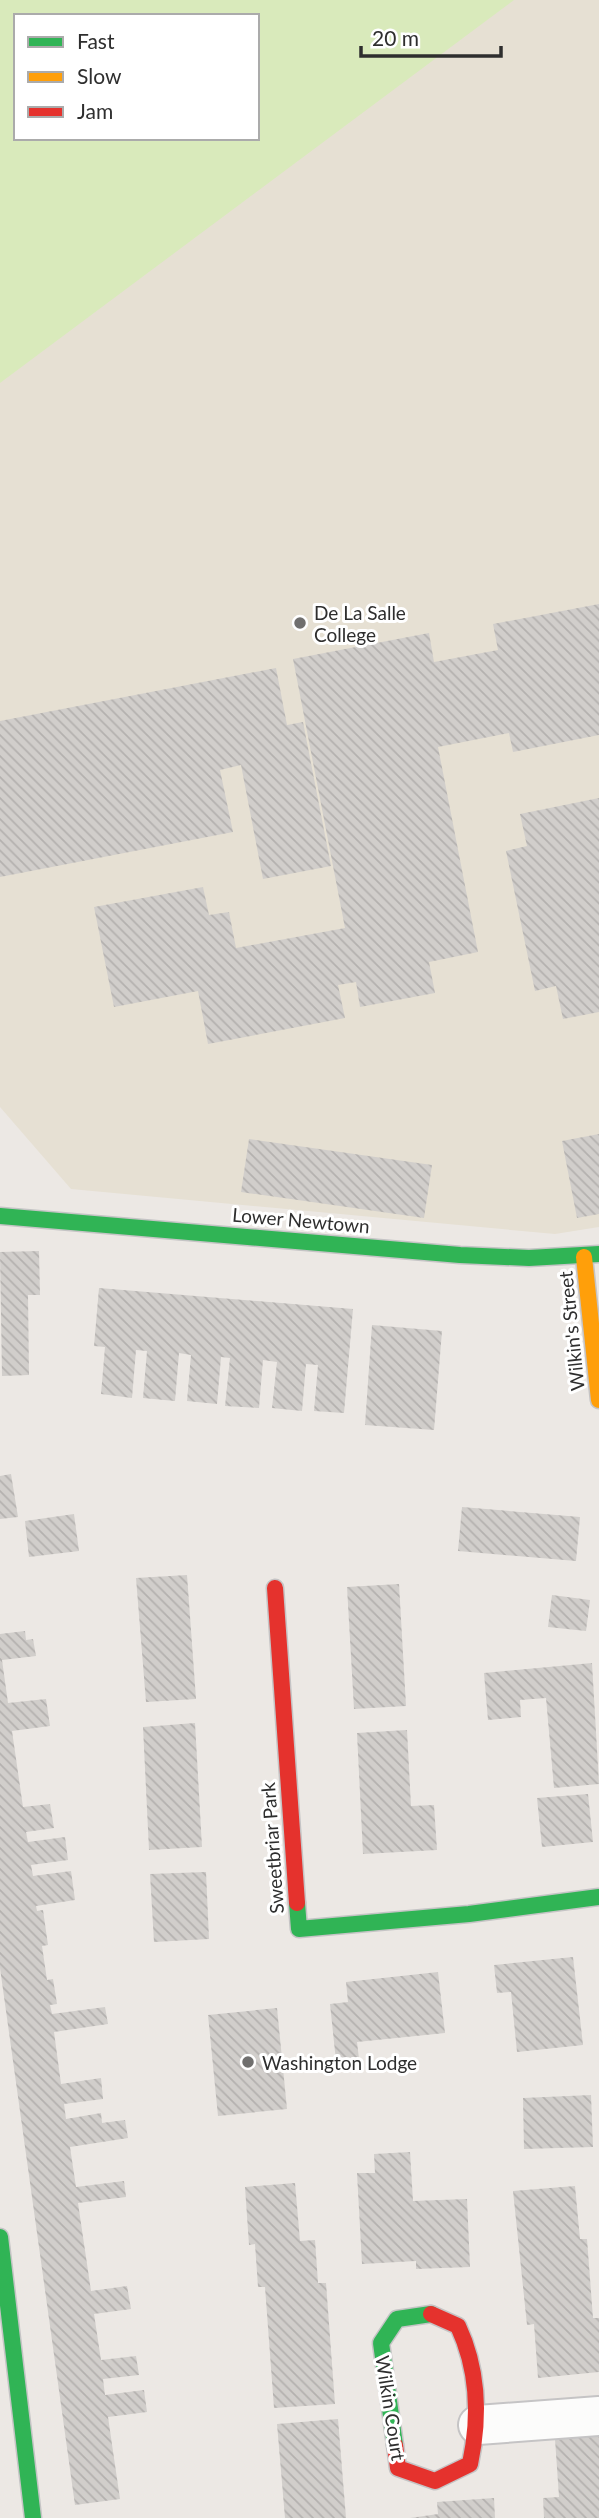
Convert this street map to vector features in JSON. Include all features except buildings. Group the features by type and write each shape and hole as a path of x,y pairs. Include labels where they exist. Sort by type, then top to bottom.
{"street":[{"name":"Lower Newtown","path":"0,1216 460,1255 592,1256"},
{"name":"Wilkin's Street","path":"592,1256 599,1400"},
{"name":"Sweetbriar Park","path":"275,1588 299,1929 469,1914 599,1898"},
{"path":"0,2237 33,2518"},
{"name":"Wilkin Court","path":"431,2314 458,2326 470,2352 478,2425 470,2464 435,2481 398,2468 380,2343 397,2319 431,2314"},
{"path":"478,2425 599,2416"}],"shaded area":[{"name":"De La Salle College","path":"0,0 599,0 599,1227 555,1234 71,1189 0,1107"}],"green space":[{"path":"0,0 514,0 0,383"}],"traffic: fast":[{"path":"0,1216 460,1255 529,1258 599,1254"},
{"path":"297,1903 299,1929 469,1914 599,1897"},
{"path":"0,2237 33,2518"},
{"path":"395,2445 381,2343 397,2319 431,2314"}],"traffic: slow":[{"path":"584,1257 599,1400"}],"traffic: jam":[{"path":"275,1588 297,1903"},
{"path":"395,2445 398,2468 435,2481 470,2464 476,2412 470,2360 458,2326 431,2314"}],"place":[{"name":"De La Salle College","path":"300,623"},
{"name":"Washington Lodge","path":"248,2062"}]}
